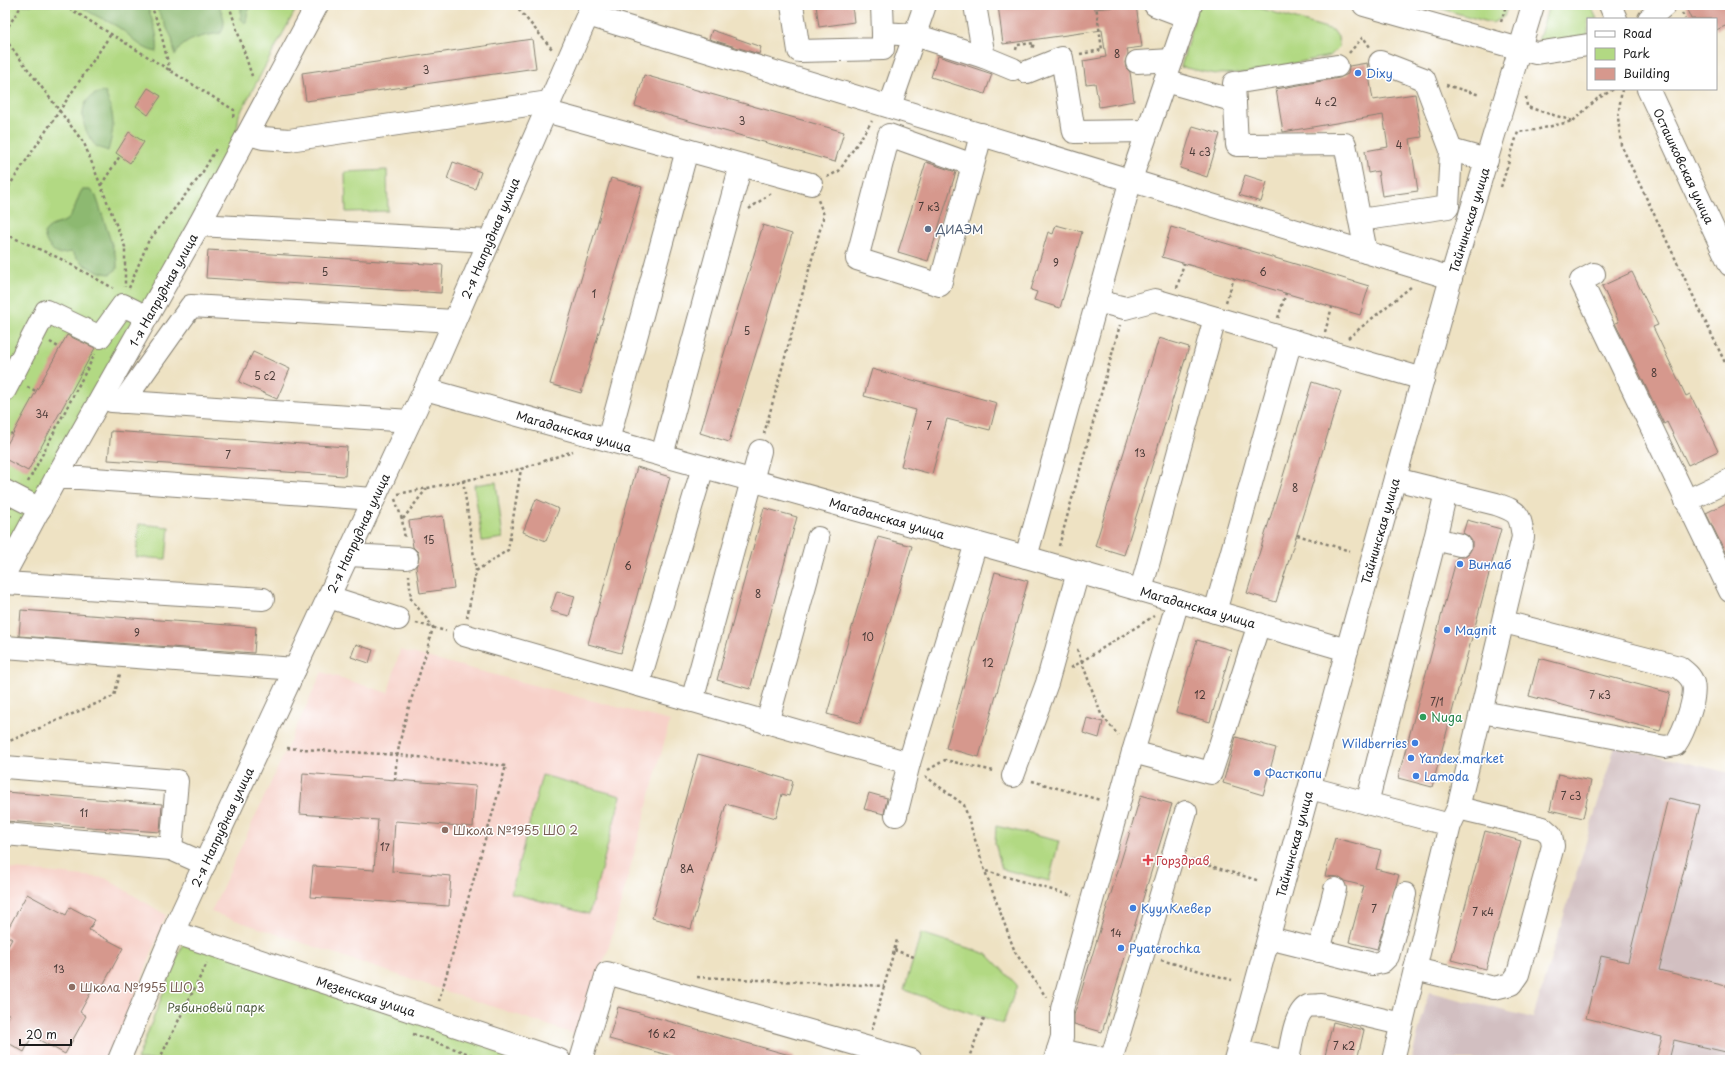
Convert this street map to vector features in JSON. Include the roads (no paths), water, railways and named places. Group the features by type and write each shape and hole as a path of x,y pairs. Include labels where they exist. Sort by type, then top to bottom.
{"street":[{"name":"1-я Напрудная улица","path":"5,574 56,478 249,134 317,5"},
{"path":"792,5 805,81"},
{"path":"799,51 883,49 882,5"},
{"path":"887,105 915,35 925,5"},
{"path":"976,5 984,57"},
{"path":"1026,557 1131,179 1189,11 1155,5"},
{"path":"1364,5 1520,49 1536,52 1587,45"},
{"name":"Тайнинская улица","path":"1237,1055 1347,650 1451,278 1533,5"},
{"path":"1610,5 1616,18"},
{"path":"1650,18 1665,5"},
{"path":"590,10 805,81 1131,179 1451,278"},
{"name":"2-я Напрудная улица","path":"119,1060 173,932 425,389 590,10"},
{"path":"882,33 915,35 984,57 1020,71 1062,58 1074,132 1148,131"},
{"path":"1137,62 1172,60"},
{"path":"1360,220 1448,207 1451,150 1424,78 1380,62"},
{"path":"1337,66 1234,83 1237,145 1345,144 1366,252"},
{"path":"1165,81 1235,101"},
{"name":"Осташковская улица","path":"1648,90 1730,265"},
{"path":"249,134 263,138 289,140 547,106 687,150 811,184"},
{"path":"973,165 889,135 858,259 940,285 973,165 981,134"},
{"path":"608,440 687,150"},
{"path":"1451,150 1487,160"},
{"path":"662,455 741,164"},
{"path":"199,225 489,241"},
{"path":"1594,274 1581,281 1730,591"},
{"path":"1097,301 1125,308 1155,300 1423,379"},
{"path":"5,390 46,311 100,337 123,305 147,317"},
{"path":"123,402 191,306 454,321"},
{"path":"1141,590 1218,318"},
{"path":"1215,612 1282,338"},
{"name":"Магаданская улица","path":"425,389 976,542 1347,650"},
{"path":"100,401 410,420"},
{"path":"692,701 760,451"},
{"path":"638,685 703,467"},
{"path":"56,478 80,478 374,499"},
{"path":"1393,1060 1454,816 1482,712 1523,537 1521,520 1513,510 1496,504 1395,479"},
{"path":"1686,500 1730,480"},
{"path":"1367,803 1446,492"},
{"path":"12,495 40,508"},
{"path":"767,722 818,538"},
{"path":"1435,539 1460,546"},
{"path":"896,815 909,763 976,542"},
{"path":"348,555 407,558"},
{"path":"1013,776 1047,683 1078,572"},
{"path":"5,583 263,599"},
{"path":"329,597 398,619"},
{"path":"1178,601 1090,901 1062,1009 1062,1037 1057,1055 1111,1060 1186,812"},
{"path":"1482,712 1664,747 1675,745 1681,736 1694,695 1693,682 1689,675 1679,667 1504,622"},
{"path":"1133,752 1211,773 1259,624"},
{"path":"464,636 909,763"},
{"path":"5,647 295,669"},
{"path":"5,767 177,781 171,848"},
{"path":"1310,788 1367,803 1543,828 1551,835 1553,846 1518,974 1510,984 1494,988 1415,969"},
{"path":"5,834 171,848 205,864"},
{"path":"1319,951 1335,889"},
{"path":"1269,938 1373,964 1382,962 1388,956 1405,894"},
{"name":"Мезенская улица","path":"173,932 559,1060"},
{"path":"581,1060 607,973 867,1047 901,1059"},
{"path":"1288,1060 1296,1021 1302,1011 1308,1006 1321,1005 1401,1024"},
{"path":"1237,1055 1278,1060"}],"place":[{"name":"Dixy","path":"1358,73"},
{"name":"ДИАЭМ","path":"928,229"},
{"name":"Винлаб","path":"1460,564"},
{"name":"Magnit","path":"1447,630"},
{"name":"Nuga","path":"1423,717"},
{"name":"Wildberries","path":"1415,743"},
{"name":"Yandex.market","path":"1411,758"},
{"name":"Фасткопи","path":"1257,773"},
{"name":"Lamoda","path":"1416,776"},
{"name":"Школа №1955 ШО 2","path":"445,830"},
{"name":"Горздрав","path":"1148,860"},
{"name":"КуулКлевер","path":"1133,908"},
{"name":"Pyaterochka","path":"1121,948"},
{"name":"Школа №1955 ШО 3","path":"72,987"}],"park label":[{"name":"Рябиновый парк","path":"216,1007"}]}
